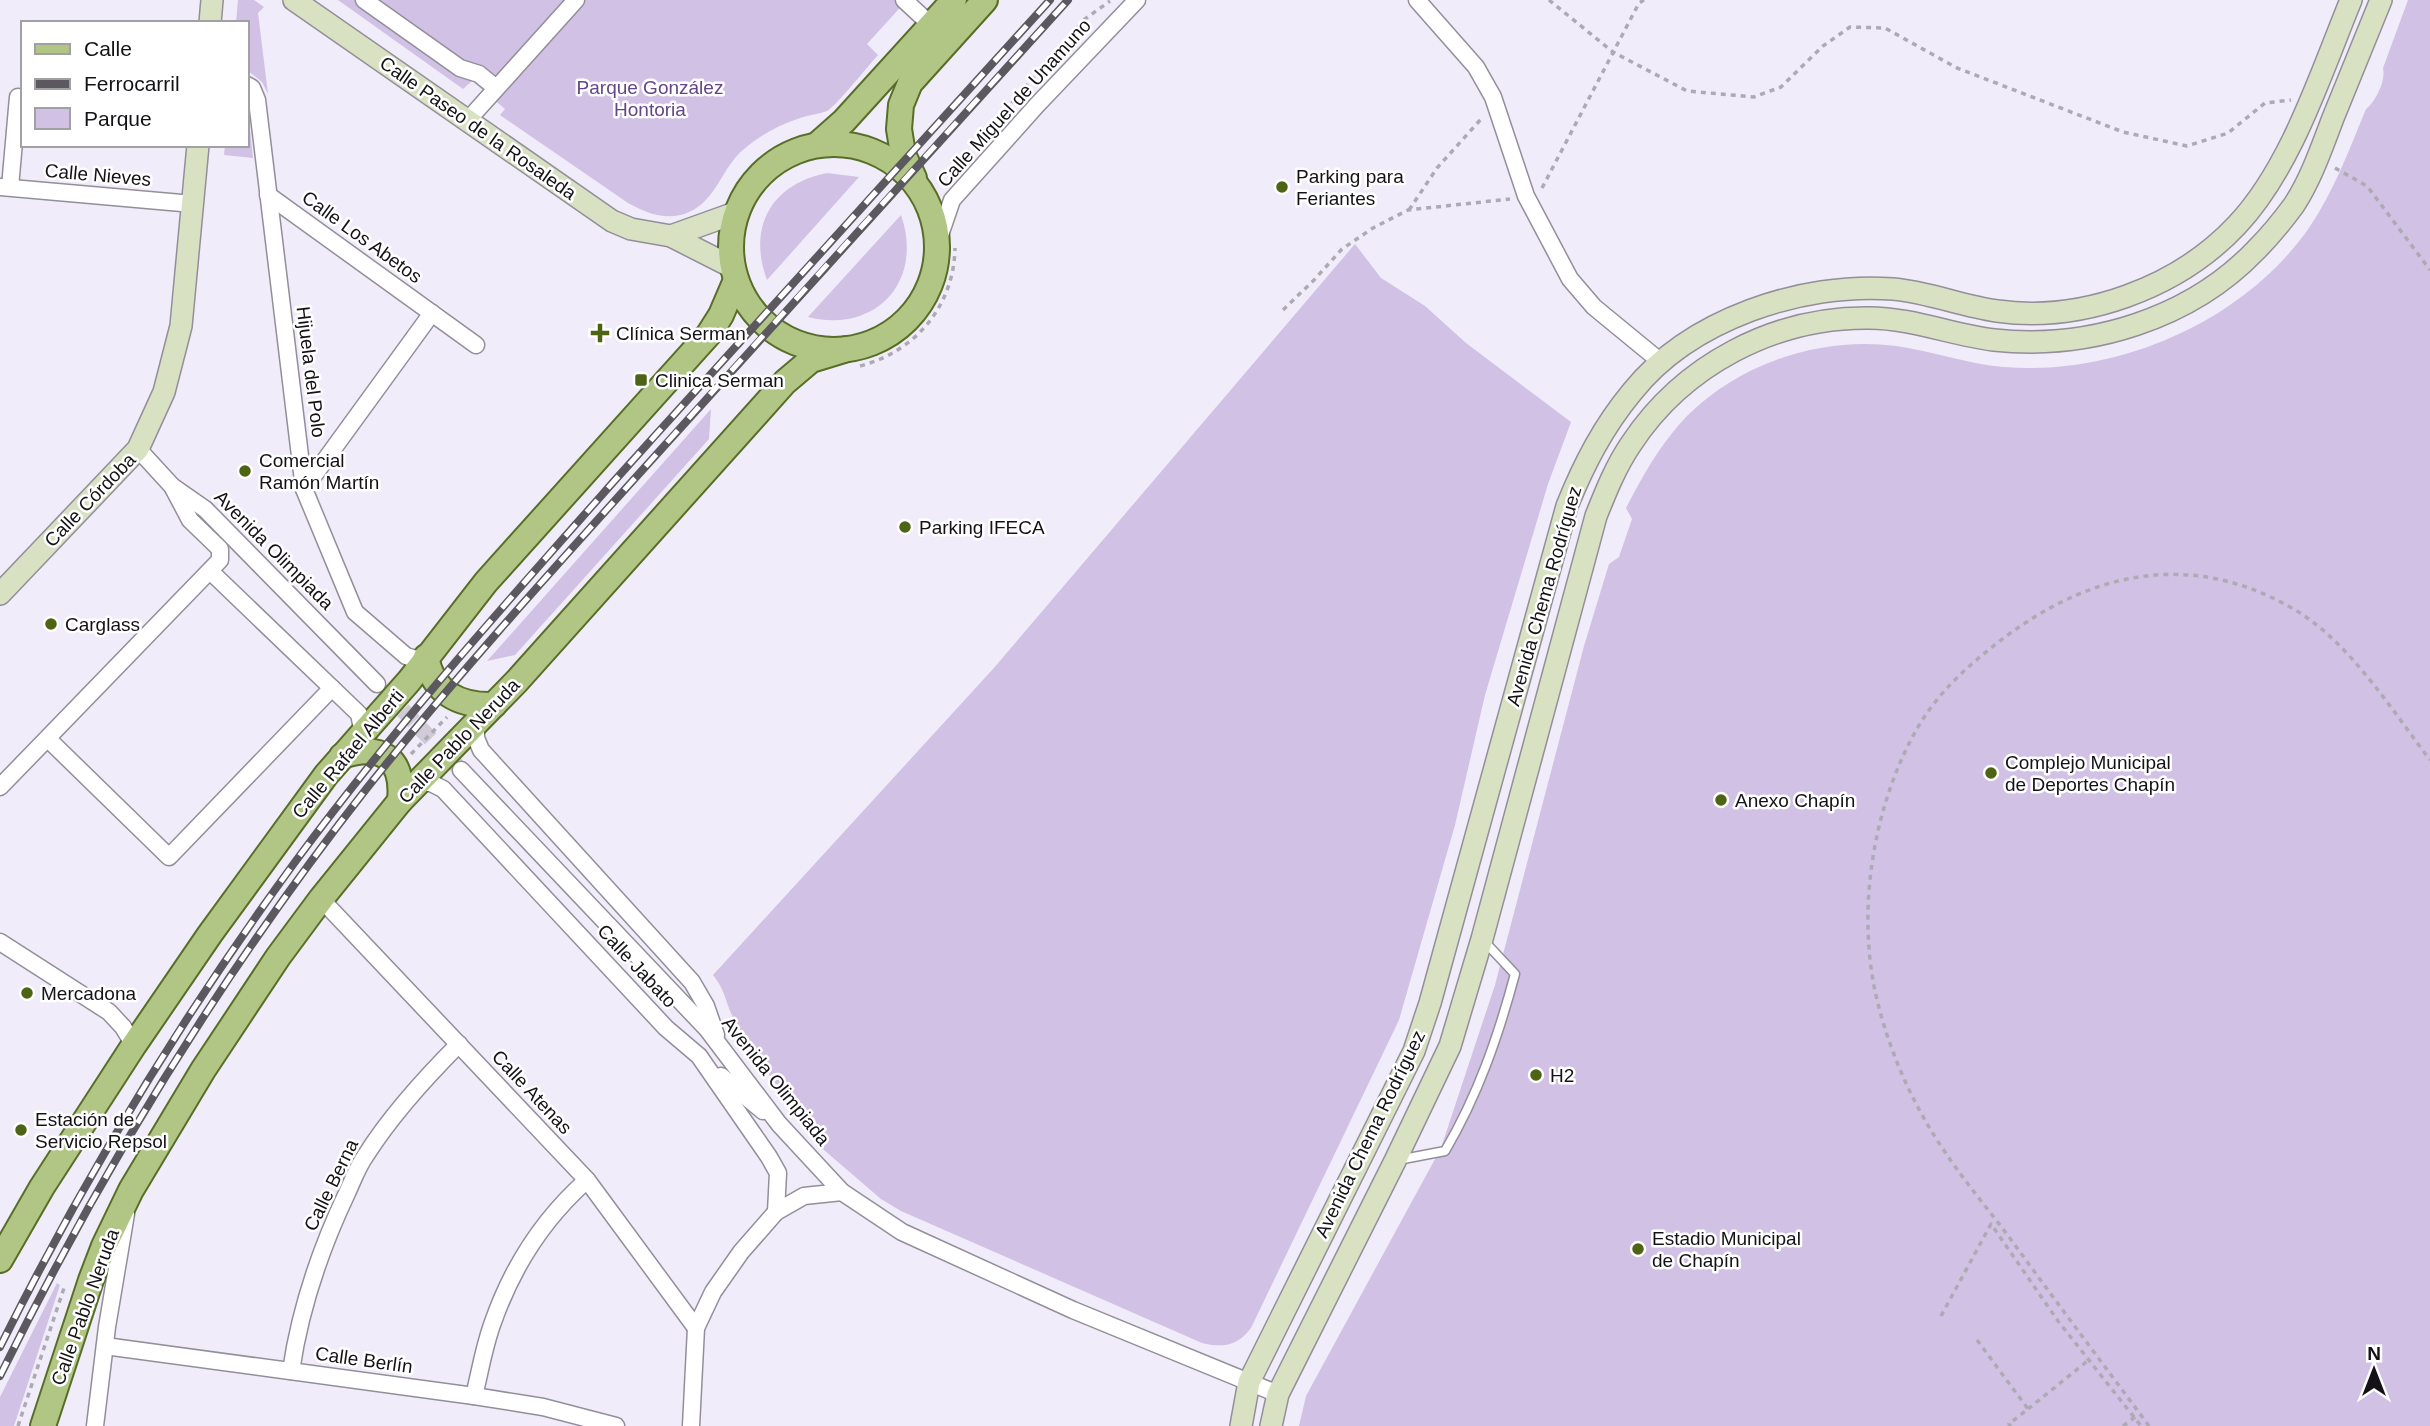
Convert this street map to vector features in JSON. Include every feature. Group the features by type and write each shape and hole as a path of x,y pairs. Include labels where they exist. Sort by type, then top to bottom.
{"main road":[{"path":"210,21 212,0"},
{"name":"Calle Paseo de la Rosaleda","path":"294,0 612,221 631,229 671,236 734,273"},
{"path":"818,144 844,121 954,0"},
{"path":"917,184 897,165 873,151 846,144 818,144 791,152 767,167 748,188 736,213 730,241 734,273 740,291 758,318 784,337 815,348 847,349 869,344 888,335 916,309 930,286 936,265 937,244 932,212 903,154 899,129 901,105 910,83 985,0"},
{"name":"Avenida Chema Rodríguez","path":"1241,1426 1249,1381 1414,1051 1430,1003 1567,506 1584,464 1607,423 1633,389 1661,362 1709,330 1748,311 1787,298 1825,291 1893,289 1923,293 1997,311 2028,313 2068,310 2115,300 2161,282 2198,260 2237,226 2269,185 2291,145 2351,0"},
{"name":"Avenida Chema Rodríguez","path":"1271,1426 1278,1394 1450,1046 1482,939 1597,516 1610,482 1630,444 1667,400 1693,376 1734,350 1773,333 1819,321 1870,318 1922,324 1957,334 1995,340 2033,342 2082,338 2126,329 2170,312 2216,285 2256,251 2293,205 2318,158 2381,0"},
{"name":"Calle Córdoba","path":"0,594 138,449 164,392 181,326 198,147"},
{"name":"Calle Paseo de la Rosaleda","path":"671,236 736,213"},
{"name":"Calle Rafael Alberti","path":"3,1249 134,1045 248,881 342,756 409,681 486,582 709,334 721,315 734,273"},
{"name":"Calle Pablo Neruda","path":"43,1426 87,1291 104,1246 131,1190 232,1026 321,899 417,783 494,705 785,382 811,360 847,349"},
{"path":"426,657 435,682 447,693 475,706 494,705"},
{"path":"342,756 360,750 373,750 386,757 397,768 402,783 400,802"}],"street":[{"path":"364,0 460,68 479,74 496,88"},
{"path":"467,121 576,0"},
{"path":"904,0 932,25"},
{"name":"Calle Miguel de Unamuno","path":"937,244 952,200 1037,105 1137,0"},
{"path":"1418,0 1476,67 1493,97 1529,202 1578,289 1594,307 1661,362"},
{"name":"Hijuela del Polo","path":"248,86 252,88 257,100 304,489 355,612 407,656 416,659 426,657"},
{"path":"5,187 18,97"},
{"name":"Calle Nieves","path":"5,187 193,204"},
{"name":"Calle Los Abetos","path":"268,195 476,345"},
{"path":"304,489 432,313"},
{"name":"Avenida Olimpiada","path":"138,449 172,486 205,509 377,684"},
{"path":"0,787 220,560 219,549 190,520 172,486"},
{"path":"210,571 359,714 363,733"},
{"path":"48,739 169,857 332,688"},
{"path":"476,724 476,738 481,750 692,982 706,1006 719,1044"},
{"name":"Avenida Olimpiada","path":"461,770 719,1044 779,1124 842,1192 902,1232 1073,1310 1278,1394"},
{"name":"Calle Jabato","path":"417,783 430,783 443,789 666,1028 699,1056 778,1173 776,1212"},
{"name":"Calle Atenas","path":"321,899 587,1181 696,1328"},
{"path":"0,942 109,1012 123,1027 134,1045"},
{"name":"Calle Berna","path":"291,1371 296,1333 310,1283 335,1219 365,1156 402,1104 459,1044"},
{"path":"699,1056 738,1092 779,1124"},
{"path":"474,1396 492,1323 523,1255 553,1215 587,1181"},
{"name":"Calle Pablo Neruda","path":"95,1426 105,1346 131,1190"},
{"path":"691,1426 696,1328 712,1292 741,1252 776,1212 804,1196 842,1192"},
{"name":"Calle Berlín","path":"105,1346 474,1396 543,1407 616,1426"}],"lane":[{"path":"1395,1161 1445,1151 1466,1116 1491,1058 1515,974 1482,939"}],"path":[{"path":"1549,0 1613,52 1687,91 1754,97 1781,87 1823,46 1850,27 1885,28 1957,68 2123,132 2187,146 2228,133 2265,103 2310,98"},
{"path":"1283,310 1342,249 1373,228 1408,210 1529,202 1639,3 1644,0"},
{"path":"1408,210 1437,169 1482,118 1493,97"},
{"path":"2318,158 2367,186 2430,270"},
{"path":"2149,1426 1943,1149 1918,1106 1887,1036 1874,986 1868,923 1876,842 1902,759 1927,712 1951,682 2009,633 2037,614 2070,596 2101,584 2141,577 2175,575 2216,579 2254,589 2292,607 2315,624 2360,668 2430,760"},
{"path":"404,761 454,709"},
{"path":"1941,1316 1990,1224 2058,1321 2141,1426"},
{"path":"1977,1340 2028,1409"},
{"path":"2011,1426 2009,1423 2090,1359"},
{"path":"2123,1426 2135,1417"}],"green space":[{"path":"238,0 254,0 264,7 258,13 268,94 262,82 248,71 248,21 236,21"},
{"name":"Parque González Hontoria","path":"338,0 907,0 867,44 878,55 831,108 785,124 757,139 736,156 712,192 698,207 681,215 665,216 650,213 628,203 500,115 505,109 472,81 463,89"},
{"name":"Complejo Municipal de Deportes Chapín","path":"2408,0 2430,0 2430,1426 1299,1426 1306,1396 1441,1148 1495,985 1584,646 1609,564 1619,557 1632,519 1626,508 1669,437 1708,397 1731,381 1783,357 1811,350 1839,345 1896,346 2004,367 2047,367 2090,362 2133,352 2174,336 2213,316 2249,291 2282,261 2318,214 2366,109 2379,90 2383,68"},
{"path":"248,112 253,158 224,155 225,147 248,147"},
{"path":"827,173 859,177 767,280 760,242 769,210 779,197 792,187"},
{"path":"901,215 906,239 906,261 900,281 889,297 873,310 854,318 832,320 808,317"},
{"path":"1355,244 1381,278 1425,306 1466,343 1571,422 1548,484 1485,695 1455,825 1399,1020 1251,1328 1235,1342 1209,1345 901,1211 881,1199 824,1150 760,1062 735,1021 723,991 713,975 993,669"},
{"path":"711,409 709,439 515,655 487,661"},
{"path":"57,1283 60,1285 14,1426 0,1426 0,1397"}],"tunnel":[{"path":"386,693 461,770"}],"railway":[{"path":"0,1347 66,1221 175,1038 295,862 371,763 451,667 670,419 1050,0"},
{"path":"0,1376 80,1222 168,1073 264,928 367,788 534,591 1068,0"}],"place":[{"name":"Parking para Feriantes","path":"1282,187"},
{"name":"Clínica Serman","path":"600,333"},
{"name":"Clinica Serman","path":"641,380"},
{"name":"Comercial Ramón Martín","path":"245,471"},
{"name":"Parking IFECA","path":"905,527"},
{"name":"Carglass","path":"51,624"},
{"name":"Complejo Municipal de Deportes Chapín","path":"1991,773"},
{"name":"Anexo Chapín","path":"1721,800"},
{"name":"Mercadona","path":"27,993"},
{"name":"H2","path":"1536,1075"},
{"name":"Estación de Servicio Repsol","path":"21,1130"},
{"name":"Estadio Municipal de Chapín","path":"1638,1249"}]}
